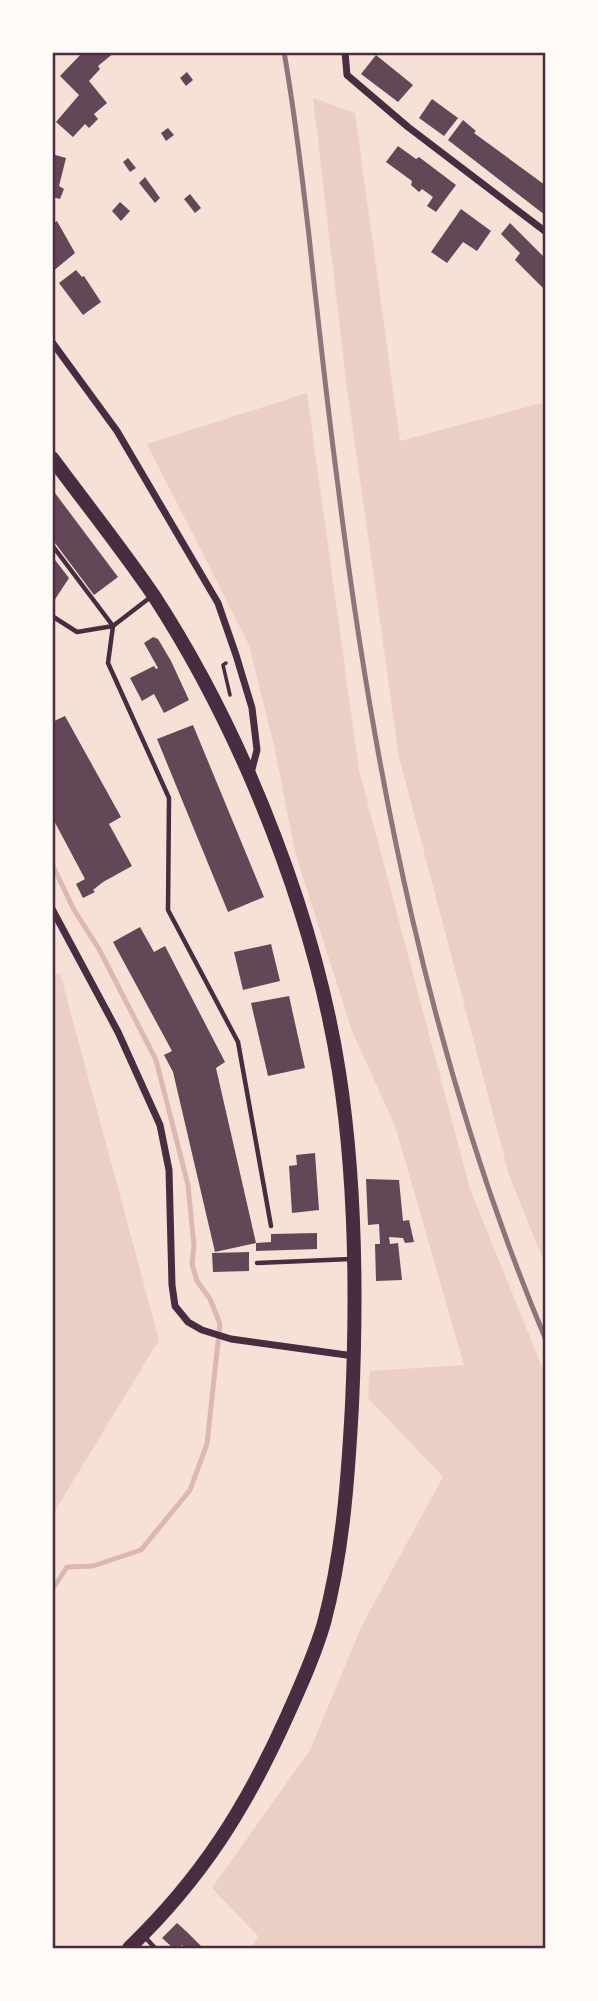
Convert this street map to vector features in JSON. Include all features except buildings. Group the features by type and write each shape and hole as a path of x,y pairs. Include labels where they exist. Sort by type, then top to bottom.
{"main road":[{"path":"52,458 153,595 187,649 250,776 295,891 323,994 344,1108 354,1259 354,1356 344,1510 336,1568 323,1626 265,1767 236,1819 205,1864 130,1948"}],"street":[{"path":"345,52 348,75 408,127 545,232"},
{"path":"52,342 117,431 218,603 252,708 257,750 250,776"},
{"path":"52,909 118,1032 160,1125 170,1170 172,1285 175,1306 188,1322 202,1330 231,1339 354,1356"}],"lane":[{"path":"52,545 113,626 108,663 169,798 168,910 238,1042 271,1226"},
{"path":"52,616 77,632 113,626 153,595"},
{"path":"257,1263 354,1259"},
{"path":"143,1935 155,1948"}],"path":[{"path":"223,666 232,702"}],"shaded area":[{"path":"313,98 355,113 400,441 545,402 545,1265 509,1175 399,757 346,380"},
{"path":"307,393 359,770 470,1189 545,1374 545,1948 251,1948 258,1936 212,1888 310,1750 362,1625 443,1477 368,1398 370,1371 464,1365 395,1126 352,1031 295,852 275,750 249,645 147,444"},
{"path":"60,973 159,1340 53,1514 52,975"}],"waterway":[{"path":"52,864 74,910 99,949 156,1060 188,1185 194,1246 192,1264 197,1281 210,1299 220,1324 207,1444 190,1490 141,1550 93,1566 67,1567 52,1590"}],"railway":[{"path":"284,52 301,167 330,424 353,595 390,812 413,920 470,1133 506,1238 546,1340"}]}
